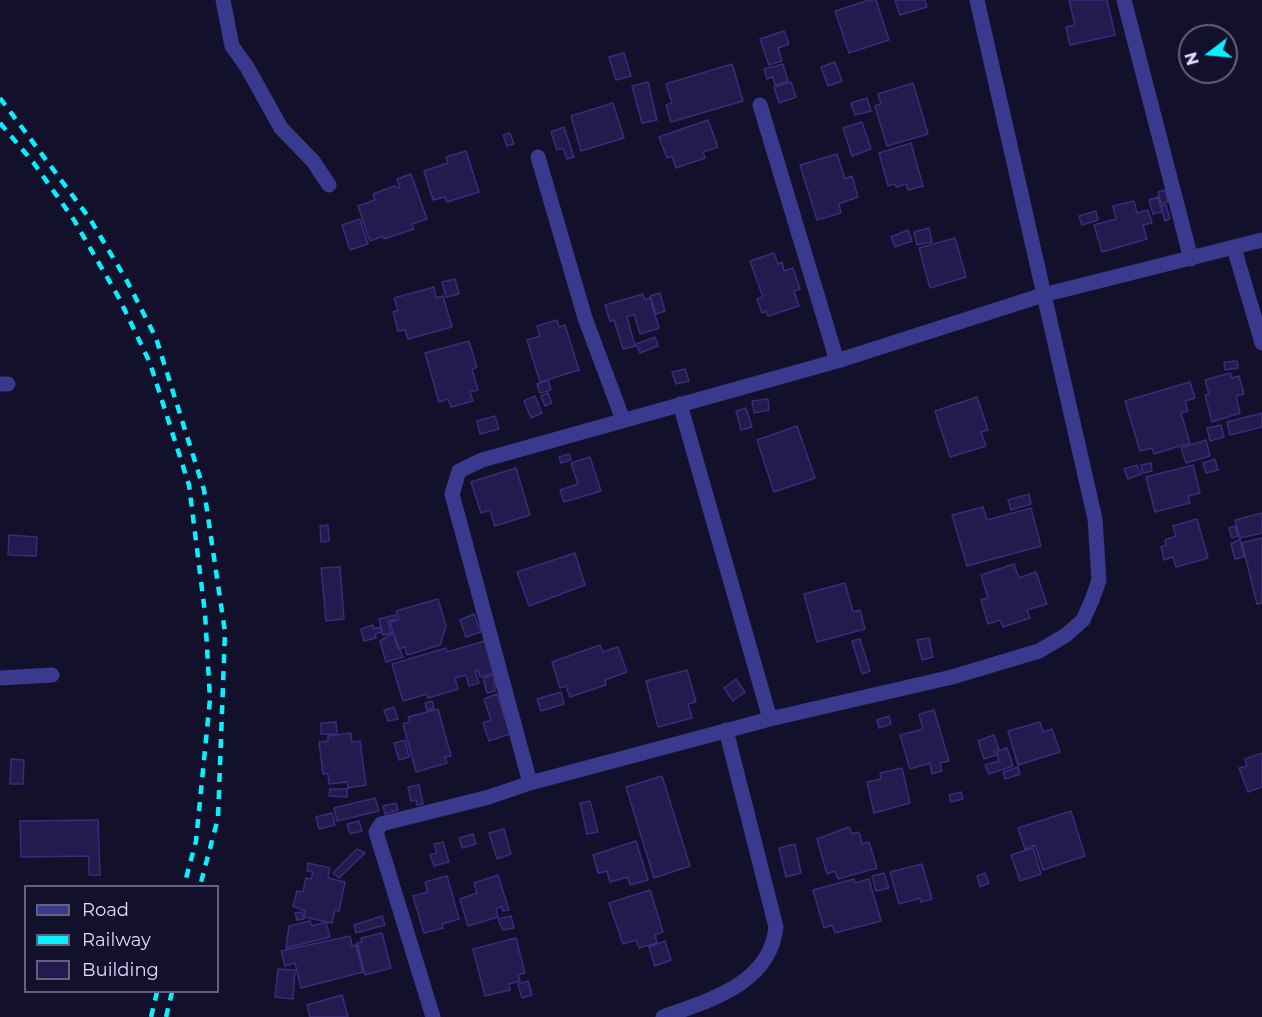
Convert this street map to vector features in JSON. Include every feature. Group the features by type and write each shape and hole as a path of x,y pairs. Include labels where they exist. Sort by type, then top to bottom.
{"street":[{"path":"223,0 232,46 247,67 281,128 313,161 329,185"},
{"path":"433,1017 376,832 377,827 381,824 489,797 530,783 726,730 952,677 1039,651 1066,635 1083,620 1099,580 1095,519 976,0"},
{"path":"1124,0 1191,259"},
{"path":"760,105 837,361"},
{"path":"538,158 585,318 623,420"},
{"path":"530,783 452,494 459,471 482,460 837,361 1043,295 1234,249 1262,240"},
{"path":"1234,249 1262,343"},
{"path":"680,404 770,719"},
{"path":"0,678 52,675"},
{"path":"663,1017 695,1005 758,972 774,945 776,927 726,730"}],"building":[{"path":"869,0 876,0 889,40 849,53 835,11"},
{"path":"895,0 925,0 927,7 900,15"},
{"path":"1069,0 1107,0 1115,35 1070,45 1066,27 1075,25"},
{"path":"784,31 789,44 778,48 782,61 769,65 760,39"},
{"path":"624,53 631,76 616,80 609,57"},
{"path":"835,62 842,81 828,86 821,67"},
{"path":"732,64 743,101 671,122 666,105 672,103 666,84"},
{"path":"783,64 788,81 775,85 773,77 767,79 764,69"},
{"path":"648,82 657,120 642,123 632,86"},
{"path":"791,82 796,97 779,103 774,87"},
{"path":"913,83 928,134 887,146 875,106 881,104 878,94"},
{"path":"867,98 871,111 855,115 851,103"},
{"path":"613,103 624,138 581,151 571,116"},
{"path":"708,120 718,147 703,152 705,158 676,168 672,156 667,158 659,137"},
{"path":"862,122 871,149 852,156 843,128"},
{"path":"564,127 574,157 567,159 563,148 557,150 551,132"},
{"path":"510,133 514,144 507,146 503,135"},
{"path":"911,143 923,186 908,190 906,184 896,187 895,184 888,186 879,153"},
{"path":"466,151 479,192 447,202 445,197 433,200 424,171 448,163 446,157"},
{"path":"837,154 845,179 852,176 858,197 839,204 841,213 817,220 800,165"},
{"path":"411,174 427,219 412,224 414,229 370,241 358,206 375,200 373,194 394,186 400,188 397,179"},
{"path":"1165,190 1168,202 1161,204 1158,192"},
{"path":"1158,197 1162,212 1153,214 1149,200"},
{"path":"1134,201 1137,213 1148,210 1152,223 1143,225 1147,239 1102,252 1094,225 1116,219 1113,206"},
{"path":"1166,205 1170,219 1165,221 1161,206"},
{"path":"1096,211 1098,220 1082,225 1079,216"},
{"path":"360,219 368,244 350,250 342,225"},
{"path":"929,228 932,242 917,245 914,232"},
{"path":"908,230 912,241 895,247 891,237"},
{"path":"955,238 966,277 930,288 919,248"},
{"path":"774,253 778,264 782,262 784,271 793,268 800,289 794,291 799,306 768,316 766,311 762,313 757,299 763,297 750,261"},
{"path":"455,279 459,294 446,297 442,282"},
{"path":"434,287 436,298 443,296 452,327 408,339 405,330 398,331 393,312 398,310 394,298"},
{"path":"660,293 665,311 656,314 650,296"},
{"path":"643,294 645,300 650,298 659,328 640,334 634,314 627,317 635,346 623,349 614,320 610,321 605,305"},
{"path":"557,320 559,327 565,325 579,370 540,382 527,340 540,336 537,326"},
{"path":"655,337 658,346 640,353 636,344"},
{"path":"469,341 477,367 472,369 478,390 470,392 473,401 451,407 448,399 439,402 425,353"},
{"path":"1237,361 1238,368 1225,370 1224,362"},
{"path":"685,369 689,381 676,384 672,372"},
{"path":"1230,373 1232,378 1239,376 1244,394 1236,396 1240,413 1212,422 1205,395 1209,394 1205,380"},
{"path":"548,380 551,390 540,393 537,384"},
{"path":"1190,382 1195,398 1185,401 1188,411 1181,413 1190,443 1154,454 1152,448 1140,451 1125,401"},
{"path":"548,393 552,403 545,406 541,396"},
{"path":"535,396 542,413 531,418 524,401"},
{"path":"977,397 988,430 981,432 986,446 950,457 935,411"},
{"path":"768,399 769,410 754,413 752,401"},
{"path":"746,408 752,427 741,430 736,411"},
{"path":"1262,413 1262,427 1230,435 1227,422"},
{"path":"495,416 499,429 480,434 477,421"},
{"path":"1221,425 1224,437 1210,441 1207,428"},
{"path":"797,426 815,478 774,492 757,440"},
{"path":"1206,440 1210,456 1186,463 1181,448"},
{"path":"569,454 571,460 561,463 559,457"},
{"path":"590,457 601,491 564,502 560,490 578,484 571,463"},
{"path":"1215,459 1218,470 1206,473 1203,463"},
{"path":"1151,463 1152,471 1143,473 1141,465"},
{"path":"1137,465 1141,474 1128,479 1124,469"},
{"path":"1193,465 1200,493 1188,496 1190,503 1155,512 1146,477"},
{"path":"516,468 530,515 495,526 490,510 481,513 471,482"},
{"path":"1029,494 1031,504 1011,510 1008,500"},
{"path":"983,507 987,520 1031,508 1041,546 967,566 952,515"},
{"path":"1262,513 1262,533 1240,538 1235,520"},
{"path":"1197,519 1208,558 1176,567 1173,557 1164,560 1161,547 1166,545 1165,540 1176,536 1173,526"},
{"path":"328,525 329,541 321,542 320,526"},
{"path":"1235,526 1238,536 1232,538 1229,528"},
{"path":"9,535 37,537 36,556 8,555"},
{"path":"1262,538 1262,603 1257,604 1242,543"},
{"path":"1240,539 1244,557 1235,559 1231,544"},
{"path":"575,553 585,585 529,606 517,572"},
{"path":"1014,564 1019,578 1036,572 1047,604 1027,610 1030,618 1003,627 1000,620 988,624 981,600 988,598 981,575"},
{"path":"340,567 344,619 326,621 321,568"},
{"path":"845,583 853,612 860,610 865,629 817,642 804,594"},
{"path":"438,599 446,626 440,645 407,655 405,647 398,649 390,622 399,620 396,611"},
{"path":"474,614 481,632 466,637 460,620"},
{"path":"395,615 396,619 388,621 391,633 383,635 379,619"},
{"path":"373,625 374,629 380,627 382,632 375,634 376,638 364,641 361,629"},
{"path":"393,633 403,657 386,662 380,641"},
{"path":"929,638 933,657 922,660 917,640"},
{"path":"860,639 870,671 862,674 852,641"},
{"path":"485,641 494,673 480,677 478,670 475,671 479,683 469,686 466,675 455,678 458,689 428,698 427,694 403,701 392,664 446,648 447,652"},
{"path":"600,645 603,652 618,647 627,672 605,680 606,685 570,697 566,686 560,688 552,662"},
{"path":"687,670 696,702 688,704 692,718 658,727 646,681"},
{"path":"494,675 495,691 487,693 483,678"},
{"path":"736,679 745,692 733,701 724,688"},
{"path":"561,692 564,704 541,711 537,699"},
{"path":"497,694 510,734 489,741 483,723 491,720 484,699"},
{"path":"432,701 434,708 427,710 425,703"},
{"path":"394,707 398,719 388,721 384,710"},
{"path":"438,709 451,756 445,757 447,763 416,772 403,724 410,722 408,717"},
{"path":"934,710 949,761 940,763 942,771 932,774 930,763 910,769 900,735 923,729 919,714"},
{"path":"889,716 891,724 879,728 877,720"},
{"path":"336,722 337,734 321,734 321,723"},
{"path":"1040,722 1043,732 1052,729 1060,752 1018,765 1008,731"},
{"path":"351,733 352,742 360,741 366,785 348,788 347,782 329,784 328,774 323,774 319,742 328,741 328,736"},
{"path":"994,735 999,749 994,750 996,755 984,759 978,741"},
{"path":"405,740 409,757 399,760 394,743"},
{"path":"1007,748 1013,766 989,774 985,765 999,761 997,752"},
{"path":"1262,753 1262,787 1248,792 1239,768 1247,766 1245,759"},
{"path":"11,759 24,760 23,784 10,784"},
{"path":"1018,767 1020,774 1005,779 1003,772"},
{"path":"902,768 910,803 874,813 867,782 881,779 880,773"},
{"path":"662,776 690,866 654,878 626,787"},
{"path":"419,785 423,804 417,805 416,800 411,801 408,787"},
{"path":"330,789 347,789 347,797 329,796"},
{"path":"961,792 963,799 951,802 949,795"},
{"path":"375,798 379,811 337,821 334,808"},
{"path":"590,801 598,832 587,834 580,803"},
{"path":"396,803 398,810 385,814 383,806"},
{"path":"1071,811 1085,856 1043,870 1035,845 1025,849 1018,828"},
{"path":"332,813 335,825 319,829 316,817"},
{"path":"98,820 100,875 89,875 89,856 21,857 20,821"},
{"path":"359,821 362,831 350,834 347,824"},
{"path":"849,827 852,834 859,832 862,844 869,842 877,868 838,879 835,871 827,874 817,839"},
{"path":"504,829 511,854 497,859 489,833"},
{"path":"473,834 476,844 462,848 459,838"},
{"path":"636,841 648,880 630,885 628,877 610,882 607,871 598,873 593,855"},
{"path":"443,842 449,862 434,866 430,855 437,853 434,844"},
{"path":"795,844 801,873 786,877 779,848"},
{"path":"1033,848 1041,874 1020,881 1011,855"},
{"path":"357,849 365,853 339,878 333,873"},
{"path":"308,863 330,868 328,878 345,882 339,911 335,910 332,923 304,917 305,911 293,906 297,891 303,892 306,878 311,879 313,872 307,871"},
{"path":"922,864 932,899 921,902 920,898 899,904 890,872"},
{"path":"884,873 889,888 876,891 872,876"},
{"path":"985,873 989,883 980,887 977,876"},
{"path":"498,875 509,910 503,911 502,906 496,909 498,917 468,926 460,899 477,893 474,883"},
{"path":"447,876 459,919 442,924 443,928 424,933 413,896 428,892 425,882"},
{"path":"854,879 855,883 869,879 881,921 835,933 832,925 824,928 813,890"},
{"path":"650,890 663,932 655,935 657,943 639,948 636,940 623,944 609,903"},
{"path":"302,912 304,919 297,920 295,913"},
{"path":"382,916 385,925 356,933 354,925"},
{"path":"511,916 514,928 503,930 498,919"},
{"path":"310,921 312,926 326,922 330,937 286,948 289,926"},
{"path":"382,933 391,968 365,975 357,943 362,942 361,938"},
{"path":"350,936 352,946 356,945 363,972 301,988 295,963 285,966 281,951"},
{"path":"516,938 525,973 518,975 520,981 509,984 510,990 485,996 473,949"},
{"path":"665,941 671,960 655,966 649,947"},
{"path":"278,969 295,970 293,999 275,997"},
{"path":"528,981 532,995 522,998 518,984"},
{"path":"342,995 348,1017 310,1017 307,1005"}],"railway":[{"path":"0,98 90,219 127,281 156,338 204,490 225,632 218,818 200,885"},
{"path":"0,123 33,162 74,220 119,298 150,363 189,485 205,613 210,699 196,841 184,885"},
{"path":"151,1017 157,993"},
{"path":"166,1017 172,993"}]}
